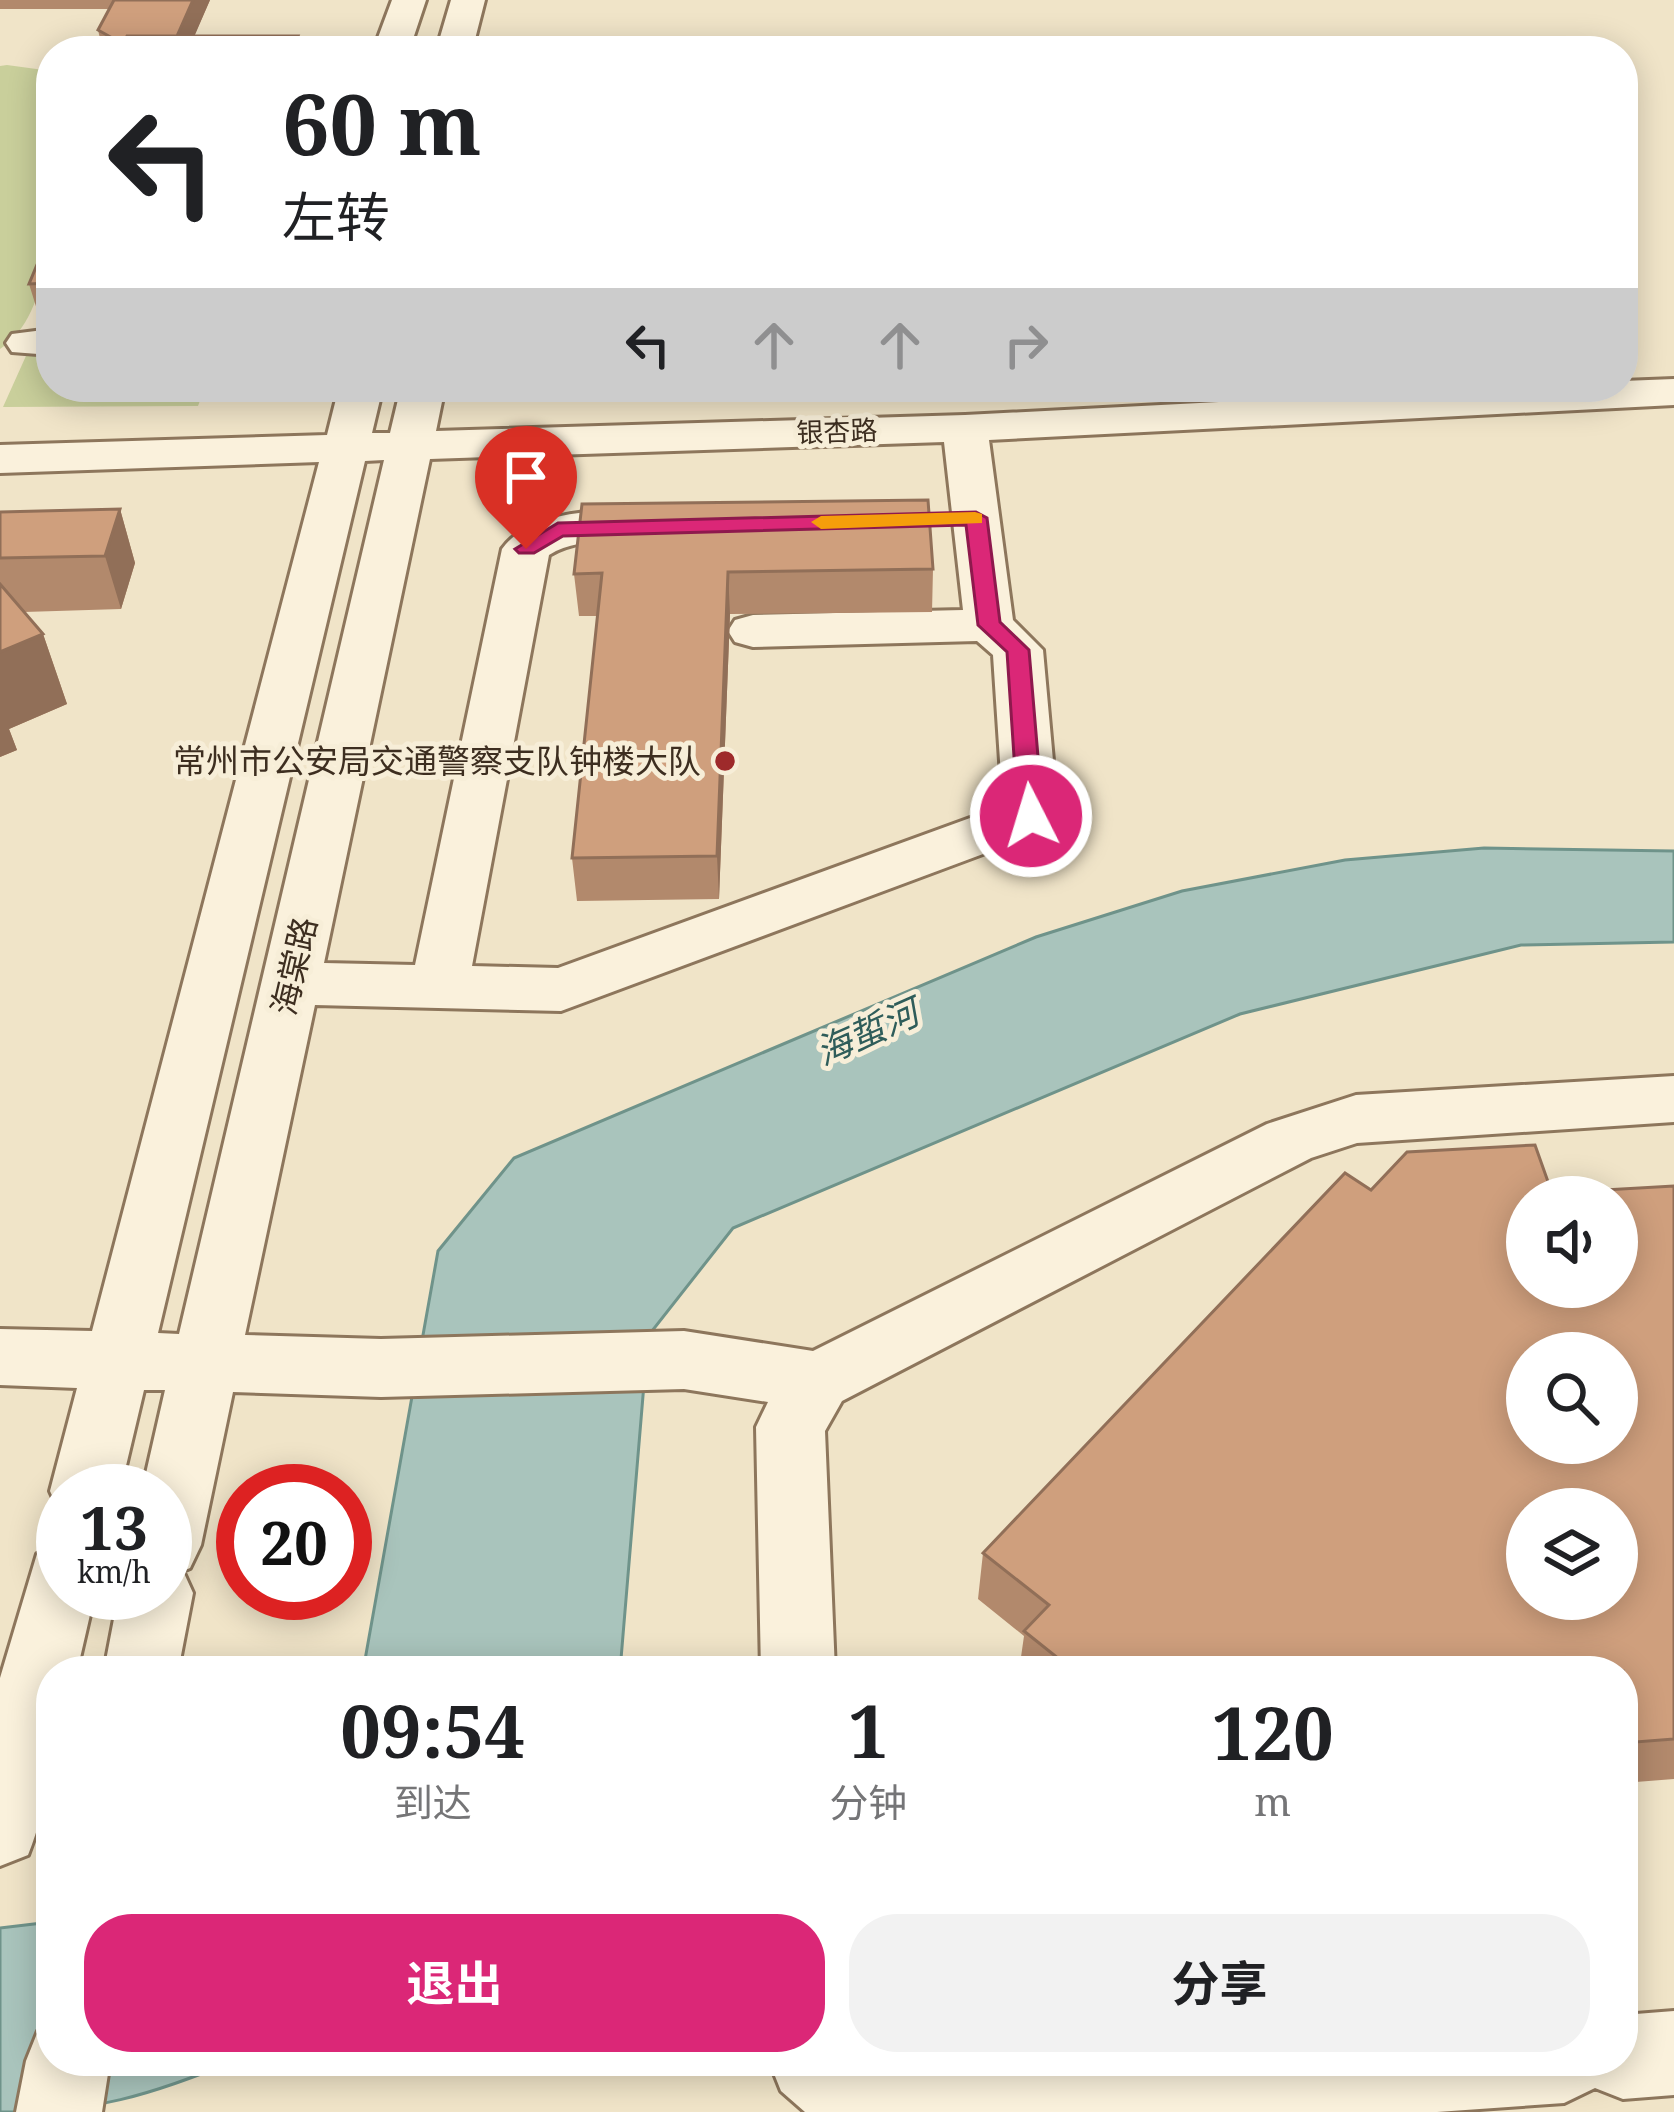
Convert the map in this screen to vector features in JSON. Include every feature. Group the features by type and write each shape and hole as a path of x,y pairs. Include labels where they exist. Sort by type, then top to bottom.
{"street":[{"path":"397,36 407,4 451,0"},
{"path":"458,36 468,0"},
{"path":"486,36 494,0"},
{"name":"银杏路","path":"1638,394 1674,392"},
{"path":"92,1464 357,402"},
{"name":"海棠路","path":"183,1464 419,402"},
{"name":"银杏路","path":"0,459 965,428 1477,402"},
{"path":"290,983 561,989 1031,816 1018,650 989,625 953,519 965,428"},
{"path":"440,987 526,549 558,529 698,526"},
{"path":"753,631 989,625"},
{"path":"798,1656 790,1427 818,1381 1311,1134 1356,1119 1674,1099"},
{"path":"0,1358 381,1368 684,1360 818,1381"},
{"path":"43,1656 52,1620"},
{"path":"145,1656 151,1620"},
{"path":"0,1827 36,1684"},
{"path":"1638,2056 1674,2054"},
{"path":"59,2112 65,2076"},
{"path":"828,2076 866,2109 1346,2076"}],"green space":[{"path":"0,66 36,69 36,300 22,328 0,349"},
{"path":"30,347 36,347 36,402 199,402 198,406 3,407"}],"water":[{"name":"海蜇河","path":"1484,848 1674,851 1674,942 1521,945 1240,1014 733,1228 648,1336 621,1656 366,1656 438,1251 514,1158 1036,937 1182,891 1345,860"},
{"path":"36,1924 36,2076 195,2076 94,2105 0,2112 0,1928"}],"building":[{"path":"114,0 193,0 177,36 109,36 98,30"},
{"path":"928,500 933,569 728,572 717,856 572,858 602,573 574,574 582,504"},
{"path":"120,509 105,556 0,558 0,512"},
{"path":"0,584 43,634 0,652"},
{"path":"1535,1145 1546,1176 1506,1176 1506,1308 1638,1308 1638,1188 1674,1186 1674,1739 1638,1742 1638,1656 1055,1656 1024,1631 1049,1605 983,1553 1345,1173 1371,1190 1407,1152"}],"slow traffic":[{"path":"821,522 975,518"}],"place":[{"name":"常州市公安局交通警察支队钟楼大队","path":"725,761"}],"route":[{"path":"526,549 558,529 976,518 989,625 1018,650 1031,816"}]}
